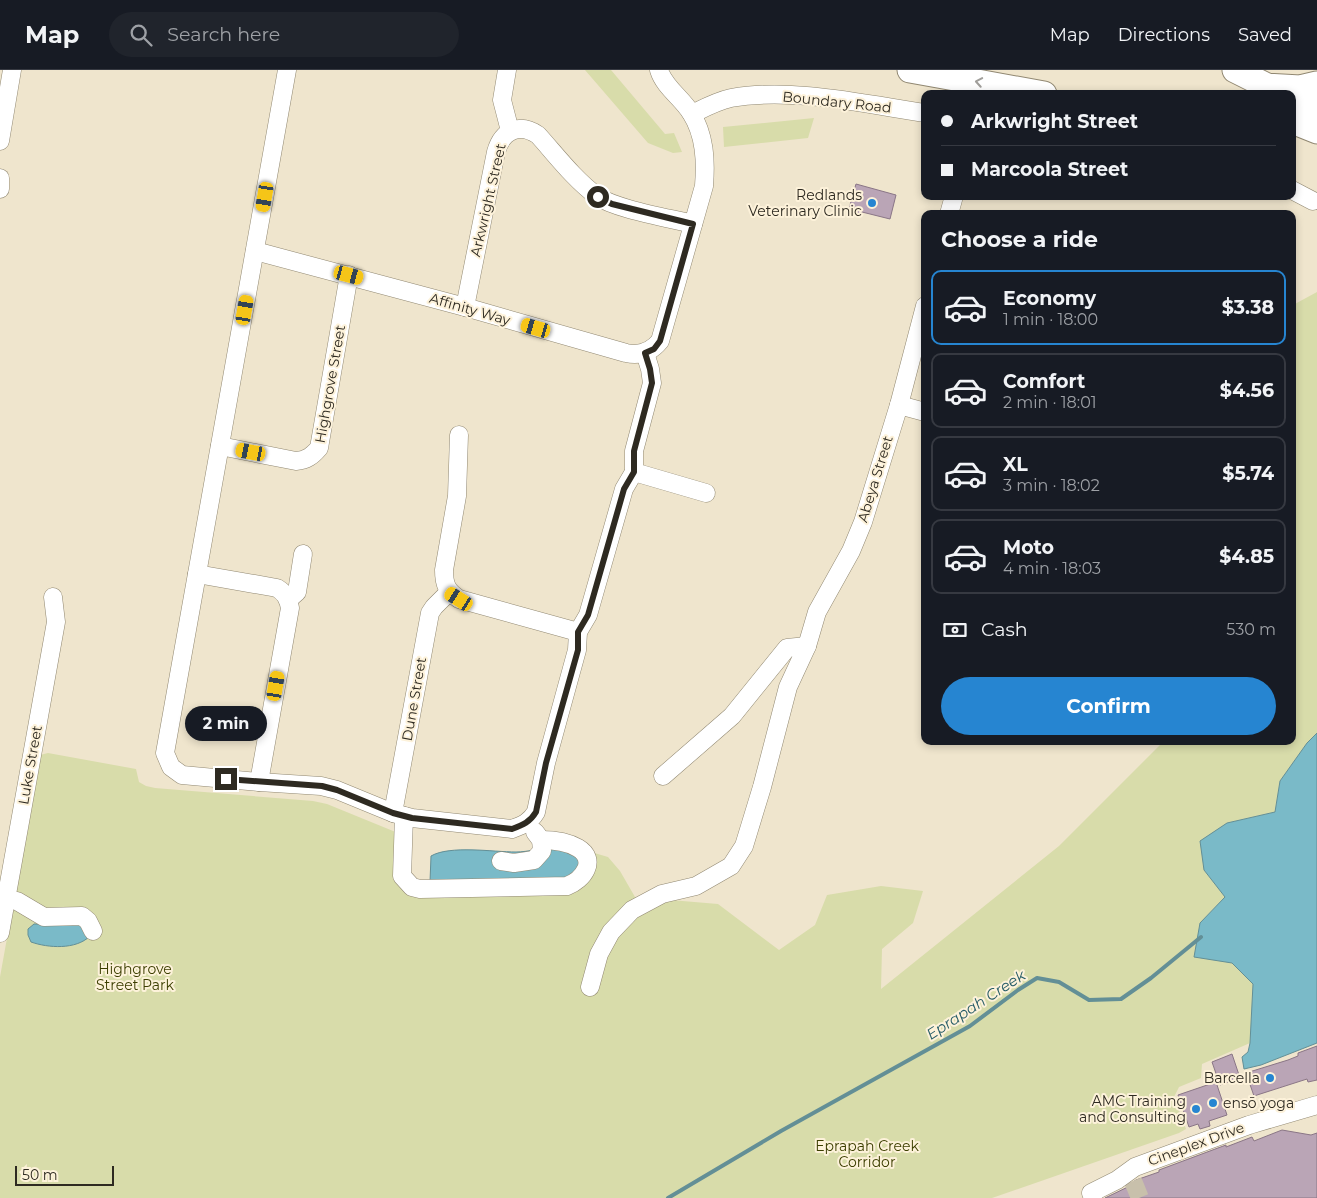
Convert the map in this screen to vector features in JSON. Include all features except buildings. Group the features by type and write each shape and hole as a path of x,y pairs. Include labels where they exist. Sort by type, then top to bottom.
{"highway":[{"path":"910,70 1022,90"},
{"path":"1235,70 1267,86 1300,88 1317,84"},
{"path":"1296,108 1317,108"},
{"path":"1296,123 1317,131"}],"street":[{"path":"0,141 12,70"},
{"path":"287,70 165,753 171,767 182,775 322,786 337,790 398,815 512,829 531,820 536,812 546,763 578,650 578,632 588,615 624,489 634,472 634,451 652,383 645,353 654,349 660,341 704,186 706,160 700,132 692,114 661,79 658,70"},
{"path":"507,70 502,100 510,131"},
{"name":"Boundary Road","path":"692,114 730,98 786,95 921,112"},
{"name":"Arkwright Street","path":"465,307 496,152 501,137 510,131 529,129 538,135 587,188 598,197 612,204 693,224"},
{"path":"0,178 0,189"},
{"path":"1296,192 1313,201"},
{"name":"Affinity Way","path":"255,251 349,275 626,353 635,355 645,353"},
{"name":"Highgrove Street","path":"220,446 296,461 305,460 319,448 349,275"},
{"name":"Abeya Street","path":"590,987 599,954 611,932 632,910 662,894 696,886 731,866 744,846 762,787 788,687 808,646 817,612 851,551 862,522 899,405 921,321"},
{"path":"899,405 921,411"},
{"path":"459,435 457,496 444,570 444,582 449,592 459,599 578,632"},
{"path":"634,472 706,493"},
{"path":"288,599 297,592 303,554"},
{"path":"197,574 277,588 284,592 288,599 290,608 259,782"},
{"name":"Dune Street","path":"449,592 430,613 398,815 402,876 412,887 420,889 567,886 581,879 586,871 587,864 587,857 583,852 577,848 550,840 541,840"},
{"name":"Luke Street","path":"0,933 56,622 53,597"},
{"path":"663,776 732,716 787,648 808,646"},
{"path":"501,861 514,863 534,860 542,851 541,840 526,822"},
{"path":"6,899 17,901 44,916 64,918 82,916 88,921 93,931"},
{"name":"Cineplex Drive","path":"1093,1198 1091,1193 1132,1176 1135,1167 1240,1128 1317,1106"}],"green space":[{"path":"585,70 611,70 665,134 674,133 682,152 673,153 648,143"},
{"path":"814,118 808,138 724,147 723,127"},
{"path":"1317,292 1317,733 1307,743 1280,781 1275,812 1227,823 1204,870 1225,897 1200,923 1232,963 1253,984 1250,1043 1202,1064 1201,1078 1179,1087 1174,1097 1186,1129 992,1198 0,1198 0,977 40,755 48,753 136,769 139,782 155,788 313,801 327,804 398,833 402,886 591,852 608,857 620,871 635,897 718,904 779,950 815,925 827,895 881,886 923,891 913,923 882,949 881,989 1059,846 1160,745 1296,745 1296,303"}],"water":[{"path":"1317,733 1317,1043 1261,1065 1244,1069 1242,1057 1248,1052 1250,1043 1253,984 1232,963 1194,957 1200,923 1225,897 1204,870 1200,841 1227,823 1275,812 1280,781 1307,743"},
{"path":"554,846 574,851 582,863 569,878 430,882 431,856 439,853 460,850 521,852"},
{"path":"34,924 84,925 90,936 84,941 70,946 38,944 31,942 28,935 28,929"}],"waterway":[{"name":"Eprapah Creek","path":"668,1198 781,1131 970,1026 1037,978 1059,982 1089,1000 1121,999 1151,978 1201,937"}],"tunnel":[{"path":"1133,1181 1140,1198"}],"place":[{"name":"Redlands Veterinary Clinic","path":"872,203"},
{"name":"Barcella","path":"1270,1078"},
{"name":"ensō yoga","path":"1213,1103"},
{"name":"AMC Training and Consulting","path":"1196,1109"}],"route":[{"path":"226,779 322,786 337,790 393,813 412,818 512,829 531,820 536,812 546,763 578,650 578,632 588,615 624,489 634,472 634,451 652,383 645,353 654,349 660,341 693,224 612,204 598,197"}],"park label":[{"name":"Highgrove Street Park","path":"135,978"},
{"name":"Eprapah Creek Corridor","path":"867,1154"}]}
